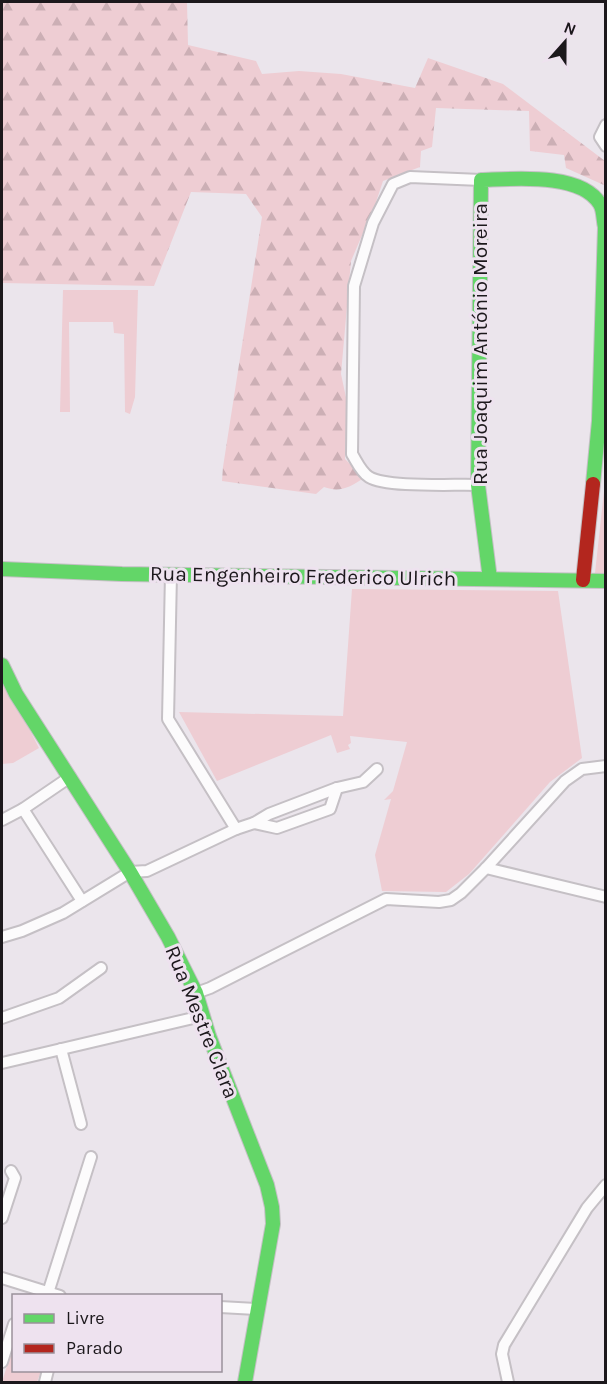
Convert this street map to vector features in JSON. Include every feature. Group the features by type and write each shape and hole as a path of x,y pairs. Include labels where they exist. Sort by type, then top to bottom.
{"street":[{"path":"606,125 600,137 606,146"},
{"path":"478,485 393,483 370,478 352,454 354,286 373,223 393,184 410,177 481,180"},
{"name":"Rua Joaquim António Moreira","path":"490,579 478,485 481,180 545,180 571,184 590,193 601,205 605,227 599,421 584,580"},
{"name":"Rua Engenheiro Frederico Ulrich","path":"2,569 606,581"},
{"path":"171,574 168,719 236,829"},
{"name":"Rua Mestre Clara","path":"2,665 16,694 130,872 168,937 196,993 202,1016 267,1185 273,1224 245,1383"},
{"path":"196,993 386,900 439,902 452,900 486,868 565,781 582,769 606,766"},
{"path":"2,937 41,924 130,872 147,871 236,829 254,823 269,814 338,788 363,782 377,769"},
{"path":"2,820 23,809 70,777"},
{"path":"254,823 277,828 330,809 338,788"},
{"path":"23,809 82,901"},
{"path":"486,868 606,897"},
{"path":"2,1018 59,998 101,968"},
{"path":"2,1064 202,1016"},
{"path":"61,1049 81,1124"},
{"path":"2,1278 24,1291 54,1294 91,1157"},
{"path":"2,1218 15,1178 11,1171"},
{"path":"508,1383 502,1354 504,1345 587,1208 606,1185"},
{"path":"222,1307 258,1309"},
{"path":"2,1362 12,1330"}],"green space":[{"path":"2,2 187,2 188,45 256,61 262,74 299,71 341,74 415,88 428,58 503,84 605,161 606,186 566,168 564,155 530,151 529,111 436,108 432,147 421,151 420,167 383,181 351,261 341,374 348,407 345,459 364,478 345,488 324,487 316,494 222,481 262,217 246,194 191,192 154,286 2,283"},
{"path":"63,290 138,290 135,397 130,414 125,412 124,334 114,333 113,322 69,322 70,412 60,412"},
{"path":"605,482 605,573 595,573"},
{"path":"352,589 558,591 582,758 550,782 469,874 446,892 382,891 375,855 391,799 384,800 393,791 407,742 350,736 351,743 348,745 350,749 337,753 331,735 217,781 179,712 343,716"},
{"path":"2,676 39,748 13,763 2,764"},
{"path":"12,1349 12,1372 41,1372 37,1382 2,1382"}],"traffic: fast":[{"path":"490,579 478,485 481,180 528,179 562,182 591,194 601,206 605,227 599,421 593,484"},
{"path":"2,569 122,574 606,581"},
{"path":"2,665 16,694 130,872 168,937 196,993 209,1036 267,1185 273,1224 245,1382"}],"traffic: jam":[{"path":"583,580 593,484"}]}
